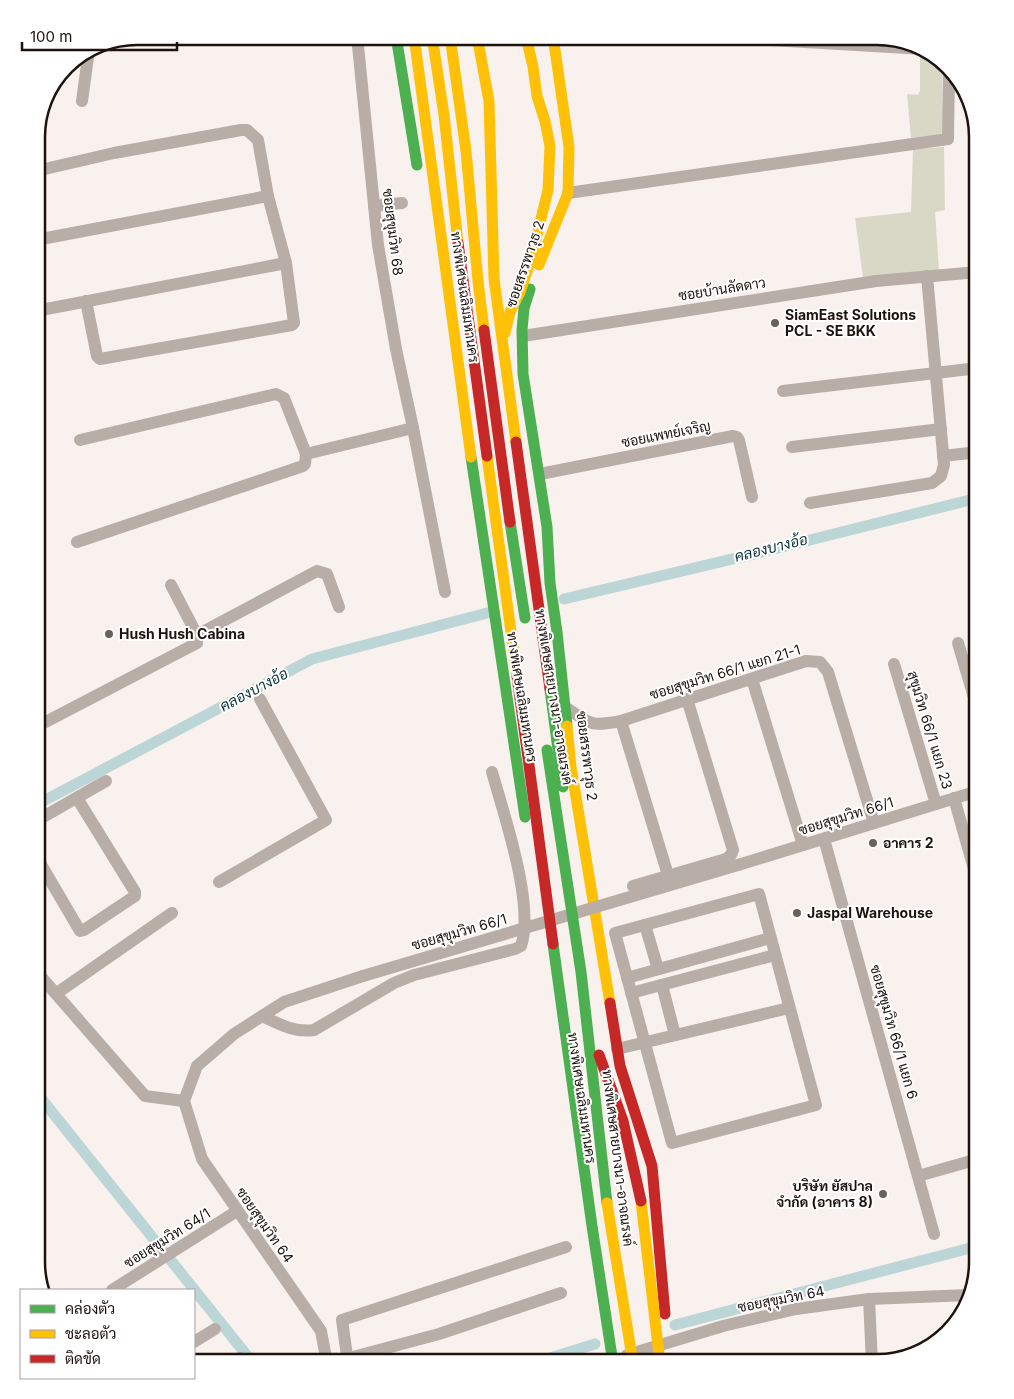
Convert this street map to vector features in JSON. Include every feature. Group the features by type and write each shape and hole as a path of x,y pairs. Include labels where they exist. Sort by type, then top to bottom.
{"main road":[{"path":"398,45 420,177"},
{"name":"ทางพิเศษเฉลิมมหานคร","path":"415,45 474,477 582,1202 603,1354"},
{"path":"433,45 444,115 453,207 612,1354"},
{"name":"ทางพิเศษสายบางนา-อาจณรงค์","path":"451,45 466,151 478,282 511,529 527,625"},
{"name":"ทางพิเศษเฉลิมมหานคร","path":"479,45 489,101 494,279 556,730 594,1037 608,1188 631,1354"},
{"path":"503,346 510,312 532,260 548,190 550,146 537,96 528,45"},
{"name":"ซอยสรรพาวุธ 2","path":"554,45 569,147 568,193 543,253 524,308 522,336 523,374 547,527 550,583 572,767 617,1049 620,1066 652,1166 667,1337"},
{"path":"424,196 450,295"},
{"name":"ทางพิเศษสายบางนา-อาจณรงค์","path":"544,731 561,833 587,1021 605,1194 631,1354"},
{"path":"587,1021 623,1121 641,1203 659,1354"}],"street":[{"name":"ซอยสุขุมวิท 68","path":"358,45 378,246 394,340 414,428 445,592"},
{"path":"855,45 898,47"},
{"path":"82,101 88,60"},
{"path":"568,193 948,139 949,80"},
{"path":"45,170 114,152 241,130 247,130 258,140 268,196 286,263 295,319 292,324 100,359 97,356 86,301"},
{"path":"45,238 268,196"},
{"path":"374,206 402,203"},
{"path":"45,309 286,263"},
{"name":"ซอยบ้านลัดดาว","path":"522,336 839,287 969,273"},
{"path":"810,503 934,482 943,472 941,429 927,276"},
{"path":"783,392 969,369"},
{"path":"77,542 303,466 306,454 284,398 276,394 80,440"},
{"path":"306,454 414,428"},
{"path":"792,447 941,429"},
{"name":"ซอยแพทย์เจริญ","path":"540,474 738,436 752,496"},
{"path":"943,456 969,453"},
{"path":"197,635 317,571 328,574 339,606"},
{"path":"45,723 197,643 197,635 172,585"},
{"path":"958,643 969,680"},
{"name":"ซอยสุขุมวิท 66/1 แยก 21-1","path":"565,707 586,722 600,725 621,721 806,661 820,662 828,672 874,823"},
{"name":"สุขุมวิท 66/1 แยก 23","path":"894,664 936,804"},
{"path":"752,679 803,845"},
{"path":"219,882 326,820 260,699"},
{"path":"632,886 726,859 733,850 687,699"},
{"path":"621,721 668,875"},
{"path":"262,1016 291,1029 304,1032 314,1030 394,983 414,975 515,950 521,946 525,932 525,922 519,872 492,772"},
{"path":"45,816 106,782"},
{"name":"ซอยสุขุมวิท 66/1","path":"184,1101 197,1066 234,1034 284,1002 363,976 738,866 969,794"},
{"path":"45,871 80,931 135,896 135,892 77,798"},
{"path":"954,798 969,851"},
{"name":"ซอยสุขุมวิท 66/1 แยก 6","path":"824,838 934,1234"},
{"path":"759,894 816,1105 672,1143 615,933 645,925 759,894"},
{"path":"57,993 172,912"},
{"path":"645,925 658,969"},
{"path":"627,978 770,938"},
{"path":"632,993 775,956"},
{"path":"45,980 145,1096 184,1101"},
{"path":"662,985 675,1035"},
{"path":"617,1049 789,1008"},
{"name":"ซอยสุขุมวิท 64","path":"184,1101 202,1159 321,1331 325,1354"},
{"path":"918,1176 969,1162"},
{"name":"ซอยสุขุมวิท 64/1","path":"114,1289 237,1211"},
{"path":"346,1354 342,1320 566,1247"},
{"path":"371,1354 439,1334 561,1293"},
{"name":"ซอยสุขุมวิท 64","path":"633,1354 723,1326 796,1309 869,1299 963,1295"},
{"path":"869,1299 872,1354"},
{"path":"195,1341 215,1329"},
{"name":"ซอยสรรพาวุธ 2","path":"667,1337 668,1354"}],"green space":[{"path":"920,56 942,72 943,131 940,135 911,138 907,94 918,95 920,91"},
{"path":"944,147 945,210 935,212 939,270 863,277 855,218 911,212 913,149"}],"waterway":[{"name":"คลองบางอ้อ","path":"564,599 969,500"},
{"name":"คลองบางอ้อ","path":"45,800 312,659 487,613"},
{"path":"45,1103 194,1289"},
{"path":"675,1325 969,1248"},
{"path":"195,1291 246,1354"},
{"path":"563,1354 595,1344"}],"traffic: fast":[{"path":"397,45 417,165"},
{"path":"530,289 524,308 522,330 523,374 547,527 550,583 567,726"},
{"path":"471,457 525,817"},
{"path":"510,522 525,618"},
{"path":"550,689 563,787"},
{"path":"547,750 581,972 607,1203"},
{"path":"553,944 612,1354"}],"traffic: slow":[{"path":"415,45 471,457"},
{"path":"433,45 444,115 458,243"},
{"path":"451,45 466,151 484,330"},
{"path":"479,45 489,101 494,279 516,442"},
{"path":"505,333 510,312 520,292 531,260 548,190 550,146 537,96 528,45"},
{"path":"539,265 568,193 569,147 554,45"},
{"path":"487,456 517,676"},
{"path":"567,726 571,767 610,1003"},
{"path":"641,1201 659,1354"},
{"path":"607,1203 632,1354"}],"traffic: jam":[{"path":"458,243 487,456"},
{"path":"484,330 510,522"},
{"path":"516,442 550,689"},
{"path":"517,676 553,944"},
{"path":"610,1003 620,1066 652,1166 665,1314"},
{"path":"599,1055 623,1121 641,1201"}],"place":[{"name":"SiamEast Solutions PCL - SE BKK","path":"775,323"},
{"name":"Hush Hush Cabina","path":"109,634"},
{"name":"อาคาร 2","path":"873,843"},
{"name":"Jaspal Warehouse","path":"797,913"},
{"name":"บริษัท ยัสปาล จำกัด (อาคาร 8)","path":"883,1194"}]}
